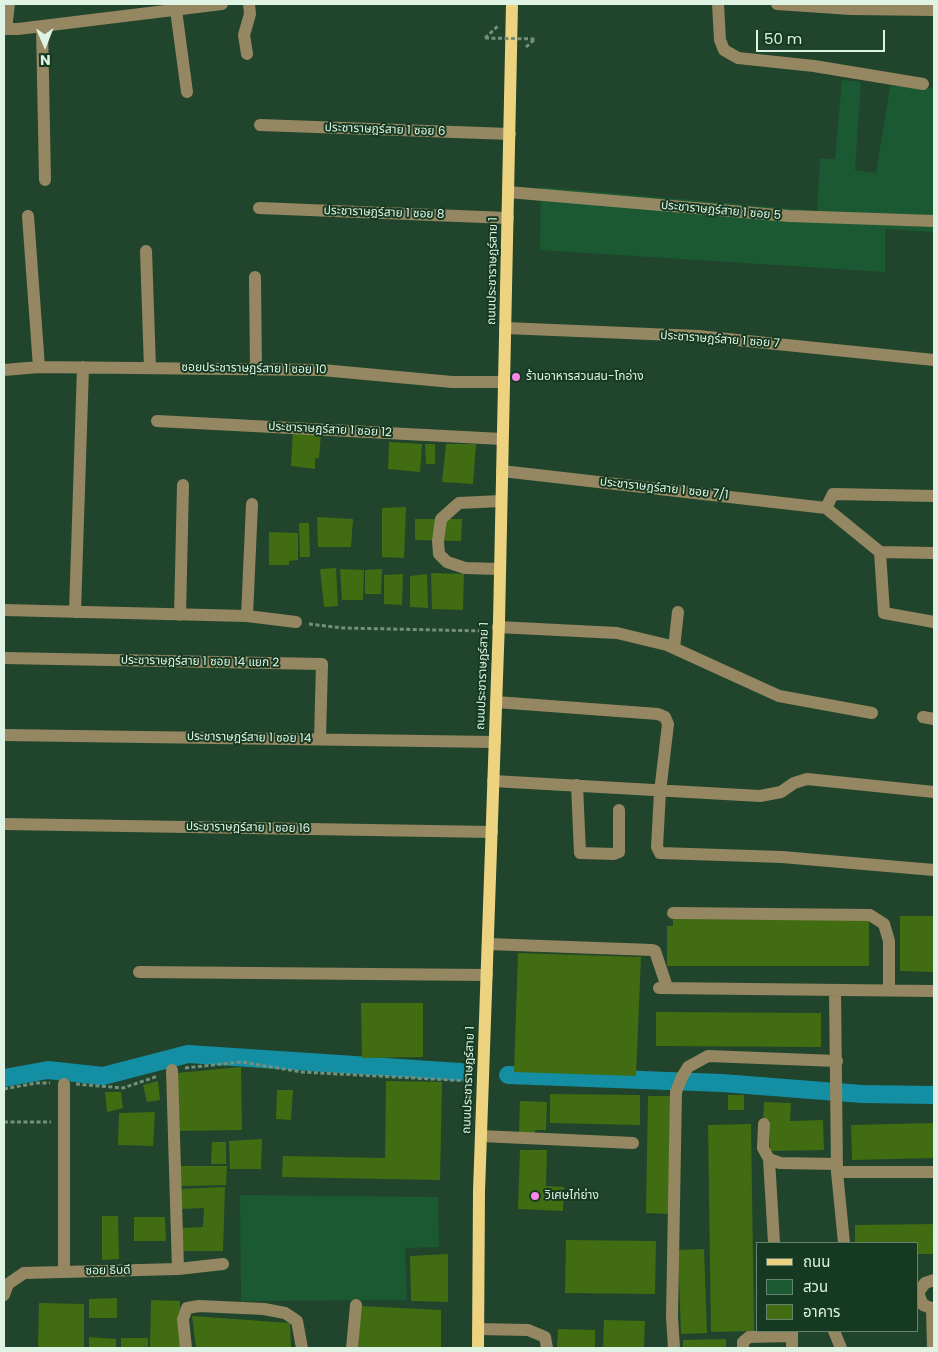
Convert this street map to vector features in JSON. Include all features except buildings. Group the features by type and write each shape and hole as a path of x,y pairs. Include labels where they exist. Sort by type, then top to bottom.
{"main road":[{"name":"ถนนประชาราษฎร์สาย 1","path":"478,1348 481,1136 495,742 512,4"}],"street":[{"path":"9,4 5,29 42,26 149,8 176,10 222,4"},
{"path":"247,54 244,34 250,14 249,4"},
{"path":"718,4 720,40 724,50 738,58 814,66 923,84"},
{"path":"777,4 851,9 934,10"},
{"path":"176,10 187,92"},
{"path":"42,26 46,180"},
{"name":"ประชาราษฎร์สาย 1 ซอย 6","path":"260,125 510,134"},
{"name":"ประชาราษฎร์สาย 1 ซอย 5","path":"508,192 789,216 934,222"},
{"name":"ประชาราษฎร์สาย 1 ซอย 8","path":"259,208 508,218"},
{"path":"28,216 39,367"},
{"path":"146,251 150,368"},
{"path":"255,278 256,370"},
{"name":"ประชาราษฎร์สาย 1 ซอย 7","path":"505,328 698,336 934,360"},
{"name":"ซอยประชาราษฎร์สาย 1 ซอย 10","path":"4,370 39,367 322,370 452,382 504,382"},
{"path":"75,612 83,367"},
{"name":"ประชาราษฎร์สาย 1 ซอย 12","path":"157,421 502,438"},
{"name":"ประชาราษฎร์สาย 1 ซอย 7/1","path":"502,471 826,508"},
{"path":"180,615 183,485"},
{"path":"934,496 833,494 826,508 880,552 934,553"},
{"path":"499,569 465,568 447,562 439,554 438,540 441,519 459,503 501,501"},
{"path":"247,616 252,504"},
{"path":"880,552 884,613 934,622"},
{"path":"4,610 247,616 296,622"},
{"path":"674,648 678,612"},
{"path":"498,629 617,633 674,648 778,696 872,713"},
{"name":"ประชาราษฎร์สาย 1 ซอย 14 แยก 2","path":"4,658 322,664 320,739"},
{"path":"496,702 658,714 665,717 668,724 660,792 657,847 660,852 782,857 934,870"},
{"name":"ประชาราษฎร์สาย 1 ซอย 14","path":"4,736 495,742"},
{"path":"493,781 577,785 660,792 772,795 781,792 794,783 807,779 934,792"},
{"path":"577,785 580,853 614,854 618,852 619,810"},
{"name":"ประชาราษฎร์สาย 1 ซอย 16","path":"4,824 492,832"},
{"path":"672,913 870,915 884,924 890,941 889,990"},
{"path":"488,944 652,950 655,951 663,988 934,991"},
{"path":"139,972 487,975"},
{"path":"836,990 837,1168 844,1242"},
{"path":"674,1348 672,1317 676,1092 682,1077 688,1067 708,1056 837,1061"},
{"path":"172,1070 178,1269"},
{"path":"64,1084 64,1272"},
{"path":"764,1124 763,1148 769,1159 774,1242"},
{"path":"481,1136 633,1143"},
{"path":"769,1159 780,1163 837,1168 934,1172"},
{"name":"ซอย ธิบดี","path":"4,1295 8,1284 24,1273 178,1269 224,1264"},
{"path":"933,1348 933,1309 923,1305 920,1300 919,1286 934,1280"},
{"path":"352,1348 356,1305"},
{"path":"186,1348 183,1319 187,1308 199,1306 264,1309 285,1313 297,1321 302,1348"},
{"path":"478,1329 528,1330 545,1336 547,1348"},
{"path":"834,1332 841,1348"},
{"path":"743,1348 743,1342 749,1337 792,1338"}],"path":[{"path":"485,38 535,39"},
{"path":"296,622 343,628 498,629"},
{"path":"4,1089 36,1083 123,1088 172,1070 241,1062 302,1072 483,1082"},
{"path":"4,1122 64,1122"}],"green space":[{"path":"842,80 861,82 855,170 876,173 890,86 934,88 934,232 885,229 885,272 540,250 541,187 817,211 820,159 835,159"},
{"path":"240,1195 438,1197 439,1247 405,1248 407,1300 241,1301"}],"waterway":[{"path":"4,1078 48,1070 103,1076 188,1054 461,1072"},
{"path":"508,1075 722,1083 862,1094 934,1095"}],"place":[{"name":"ร้านอาหารสวนสน-โกอ่าง","path":"516,377"},
{"name":"วิเศษไก่ย่าง","path":"535,1196"}]}
